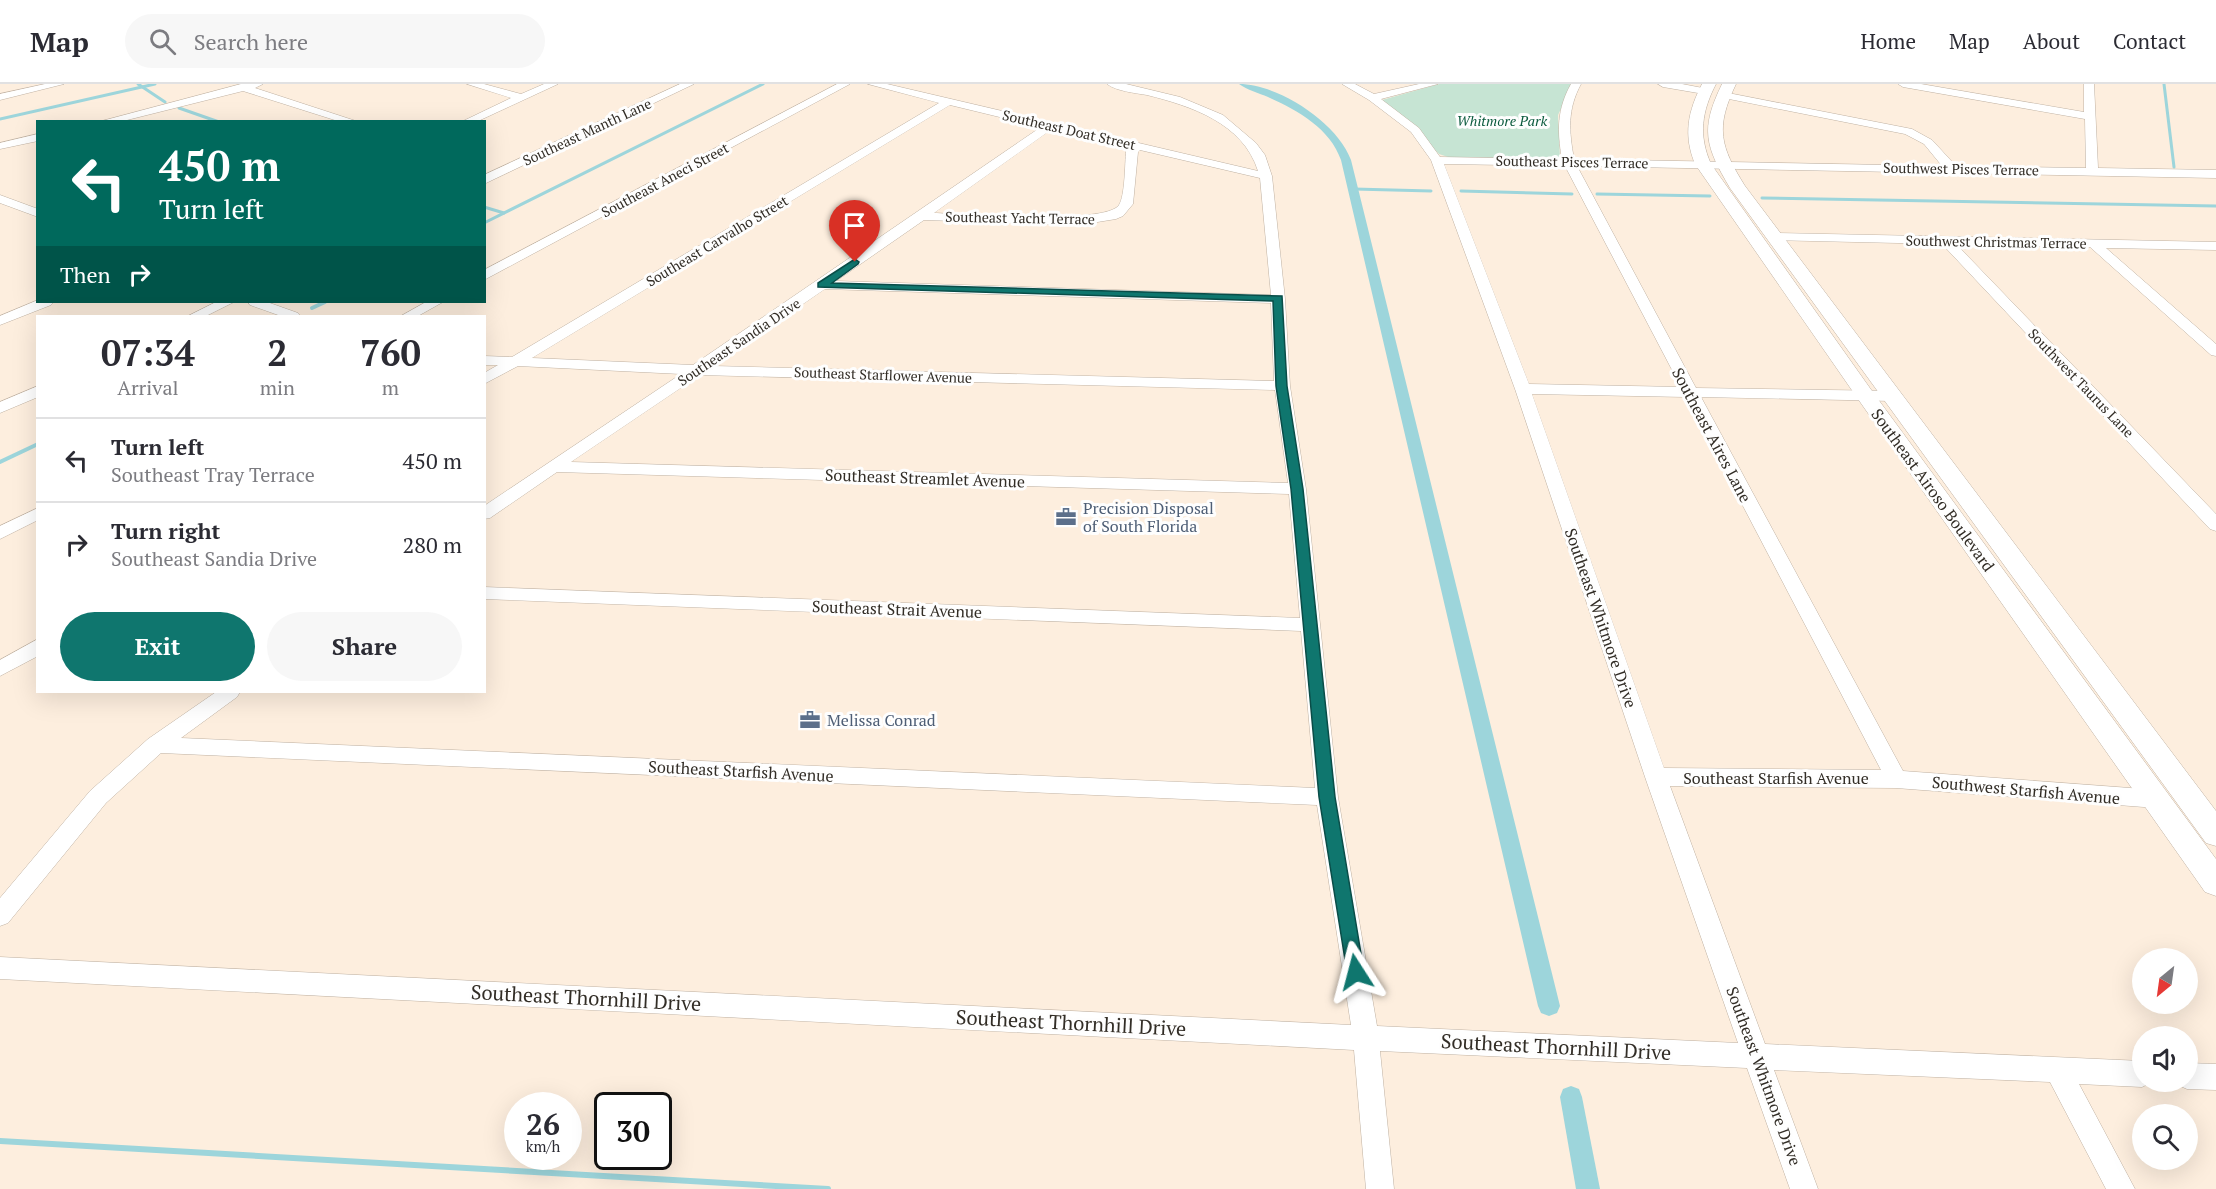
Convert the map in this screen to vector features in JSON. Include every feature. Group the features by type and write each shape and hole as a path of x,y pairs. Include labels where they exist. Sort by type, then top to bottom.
{"main road":[{"name":"Southeast Airoso Boulevard","path":"1707,88 1696,107 1694,128 1696,149 1738,188 2215,830"},
{"name":"Southeast Airoso Boulevard","path":"1726,89 1714,114 1711,164 1778,272 2216,883"},
{"path":"1778,272 1801,272"}],"street":[{"path":"0,95 28,85 42,84"},
{"path":"0,95 59,84"},
{"path":"110,120 238,86 258,84"},
{"path":"472,84 522,98"},
{"path":"471,120 553,84"},
{"name":"Southeast Manth Lane","path":"486,179 689,84"},
{"name":"Southeast Aneci Street","path":"486,275 845,84"},
{"name":"Southeast Doat Street","path":"873,84 1266,176"},
{"path":"1112,84 1176,99 1219,117 1252,145 1266,176 1278,298 1282,386 1297,489 1327,797 1366,1038 1380,1189"},
{"name":"Southeast Whitmore Drive","path":"1347,84 1373,98 1415,130 1437,160 1523,389 1656,777 1804,1189"},
{"path":"1373,98 1433,84"},
{"name":"Southeast Aires Lane","path":"1576,84 1566,108 1562,126 1569,162 1896,779"},
{"path":"1663,84 1707,88"},
{"path":"1903,84 2089,116"},
{"path":"2089,84 2092,171"},
{"path":"238,86 348,120"},
{"path":"1726,89 1908,131 1928,142 1952,169"},
{"name":"Southeast Carvalho Street","path":"486,379 948,102"},
{"name":"Southeast Sandia Drive","path":"486,513 822,285 1051,125"},
{"path":"0,146 36,137"},
{"name":"Southeast Yacht Terrace","path":"921,216 1088,221 1104,219 1119,213 1127,204 1132,151 1138,146"},
{"name":"Southeast Pisces Terrace","path":"1437,160 1711,164"},
{"name":"Southwest Pisces Terrace","path":"1711,164 2216,174"},
{"path":"0,199 36,212"},
{"name":"Southwest Christmas Terrace","path":"1775,237 2216,246"},
{"name":"Southwest Taurus Lane","path":"1946,241 2216,525"},
{"path":"2094,244 2216,352"},
{"path":"822,285 1278,298"},
{"path":"0,321 44,303"},
{"path":"197,315 225,303"},
{"path":"258,303 290,315"},
{"path":"410,315 434,303"},
{"name":"Southeast Starflower Avenue","path":"486,360 697,370 1282,386"},
{"path":"1523,389 1893,396"},
{"path":"0,408 36,391"},
{"name":"Southeast Streamlet Avenue","path":"554,467 1297,489"},
{"path":"0,533 36,514"},
{"name":"Southeast Strait Avenue","path":"486,593 1309,625"},
{"path":"0,669 36,647"},
{"path":"0,916 98,797 156,745 229,693"},
{"name":"Southeast Starfish Avenue","path":"156,745 1327,797"},
{"name":"Southeast Starfish Avenue","path":"1656,777 1896,779"},
{"name":"Southwest Starfish Avenue","path":"1896,779 2157,799"},
{"name":"Southeast Thornhill Drive","path":"0,968 1366,1038 2132,1074"},
{"path":"2058,1071 2121,1189"},
{"path":"2198,1076 2216,1077"}],"green space":[{"name":"Whitmore Park","path":"1439,84 1573,84 1558,115 1560,158 1553,160 1451,158 1439,154 1382,100"}],"waterway":[{"path":"138,84 142,87"},
{"path":"142,87 155,84"},
{"path":"486,222 763,84"},
{"path":"1243,84 1284,101 1311,117 1333,137 1346,160 1549,1006"},
{"path":"2164,84 2174,167"},
{"path":"0,119 142,87"},
{"path":"142,87 165,102"},
{"path":"179,108 213,120"},
{"path":"1354,189 1431,191"},
{"path":"1461,191 1572,194"},
{"path":"1597,194 1710,196"},
{"path":"1762,198 2216,206"},
{"path":"486,208 504,213"},
{"path":"312,308 323,303"},
{"path":"0,462 36,445"},
{"path":"1571,1097 1588,1189"},
{"path":"0,1141 828,1189"}],"place":[{"name":"Precision Disposal of South Florida","path":"1066,517"},
{"name":"Melissa Conrad","path":"810,720"}],"route":[{"path":"855,262 822,285 1278,298 1282,386 1297,489 1327,797 1356,972"}]}
